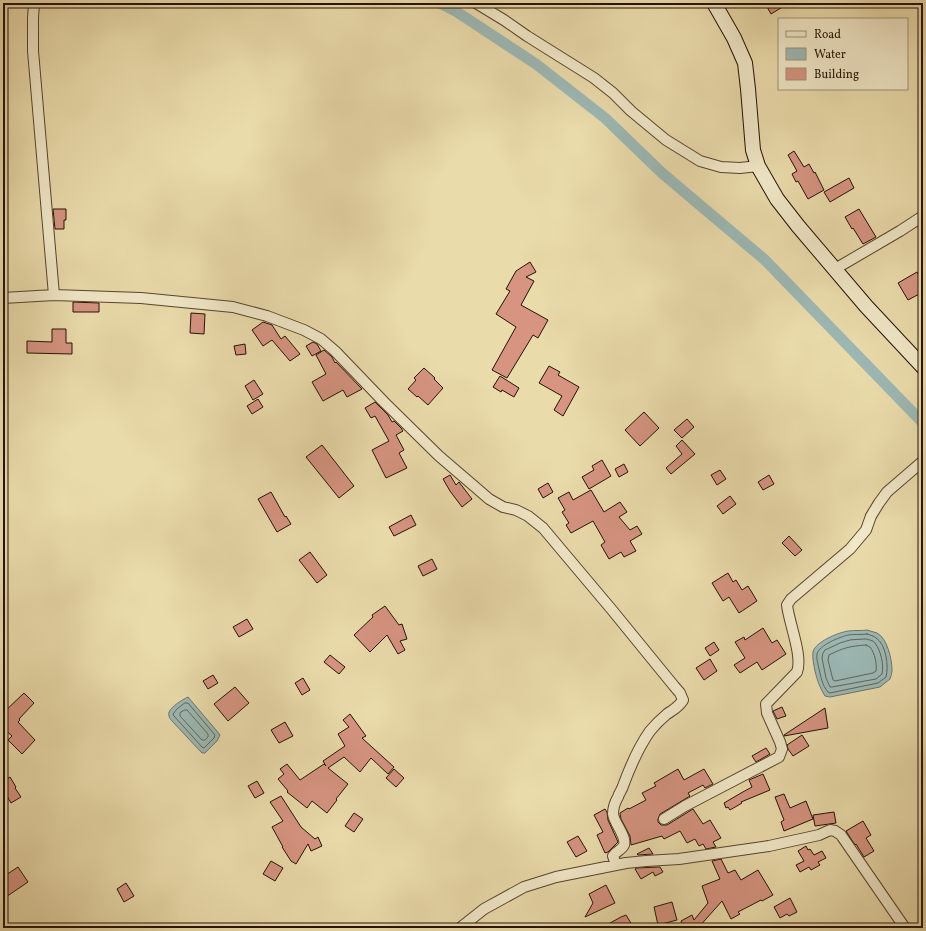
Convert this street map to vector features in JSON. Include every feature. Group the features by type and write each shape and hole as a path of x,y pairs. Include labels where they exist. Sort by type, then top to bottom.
{"main road":[{"path":"714,3 734,38 745,63 753,150 758,166 777,199 798,226 866,306 923,367"}],"street":[{"path":"34,3 33,51 54,295"},
{"path":"476,3 594,78 666,140 700,161 721,167 740,168 758,166"},
{"path":"835,269 923,216"},
{"path":"3,298 54,295 140,298 233,307 267,316 304,330 321,339 335,350 384,402 439,456 484,495 503,507 516,510 528,516 543,528 680,693 683,700 680,706 667,714 649,732 639,749 618,797 613,814 614,820 625,843 623,847 615,852 613,856 616,865"},
{"path":"664,818 779,757 782,749 767,713 766,704 797,672 798,669 799,658 787,605 791,599 850,549 866,530 871,516 887,492 923,461"},
{"path":"460,928 484,909 524,887 556,877 616,865 679,859 769,846 819,835 830,830 841,835 905,928"}],"water":[{"path":"867,630 877,633 884,639 892,665 890,679 880,687 830,697 825,696 815,671 813,652 815,648 823,641 839,633"},
{"path":"188,697 220,735 217,741 205,753 202,753 169,716 169,712 172,708 180,701"}],"building":[{"path":"765,3 789,3 771,14"},
{"path":"794,151 804,167 809,164 824,190 808,199 798,181 796,182 792,174 797,171 788,155"},
{"path":"849,178 854,188 830,202 824,192"},
{"path":"53,209 66,209 64,229 55,229"},
{"path":"859,209 876,237 863,244 845,217"},
{"path":"530,262 536,272 526,277 534,281 521,305 548,320 538,338 533,335 507,378 492,370 516,327 496,314 510,291 506,289 516,271"},
{"path":"917,272 923,283 923,292 908,300 898,283"},
{"path":"73,302 99,303 99,312 73,312"},
{"path":"191,313 205,314 204,334 190,333"},
{"path":"263,322 272,325 281,339 285,336 300,354 290,361 272,340 263,346 252,330"},
{"path":"52,329 66,329 66,343 72,343 72,354 27,353 27,341 52,342"},
{"path":"313,342 317,344 321,351 312,356 306,346"},
{"path":"245,344 246,354 236,355 234,346"},
{"path":"324,350 362,389 347,397 343,390 323,401 312,382 326,374 316,355"},
{"path":"549,366 560,372 558,375 579,387 563,416 554,410 562,396 539,383"},
{"path":"424,368 443,388 428,405 408,389 416,380 414,378"},
{"path":"500,376 519,388 514,397 493,387"},
{"path":"254,380 263,394 253,400 245,386"},
{"path":"258,399 263,407 252,414 247,406"},
{"path":"375,402 388,415 392,422 394,421 403,431 396,435 404,450 399,453 407,468 386,478 372,450 389,441 375,416 371,418 365,408"},
{"path":"644,412 659,428 640,446 625,430"},
{"path":"687,419 694,427 682,438 674,430"},
{"path":"682,440 695,454 671,474 666,468 682,454 676,446"},
{"path":"322,445 354,486 339,498 306,457"},
{"path":"602,460 611,476 589,489 582,477 594,470 592,466"},
{"path":"624,464 628,472 619,477 615,469"},
{"path":"720,470 726,479 717,485 711,475"},
{"path":"450,475 456,485 459,482 472,499 462,507 443,479"},
{"path":"769,475 774,484 763,490 758,482"},
{"path":"548,483 553,492 543,498 538,489"},
{"path":"591,490 604,512 620,502 627,512 619,517 630,530 637,526 642,534 630,541 636,551 624,557 621,552 609,559 601,545 605,542 593,521 571,533 566,525 569,523 562,512 565,510 558,498 569,492 573,500"},
{"path":"271,492 285,517 286,516 291,524 277,532 258,499"},
{"path":"730,496 736,504 723,514 717,506"},
{"path":"411,515 416,525 394,536 389,527"},
{"path":"789,536 802,550 795,556 782,543"},
{"path":"310,552 327,575 317,583 299,560"},
{"path":"432,559 437,569 423,576 418,566"},
{"path":"728,573 733,582 736,580 742,590 748,586 757,601 739,613 729,597 723,601 712,583"},
{"path":"385,606 399,625 402,624 407,639 400,641 405,650 398,654 387,635 370,652 354,635 373,617 372,615"},
{"path":"247,619 253,629 239,637 233,627"},
{"path":"763,628 772,643 777,640 786,654 762,670 757,662 740,673 734,665 745,658 735,642 744,637 745,640"},
{"path":"714,642 719,650 710,656 705,648"},
{"path":"330,655 345,667 339,674 324,662"},
{"path":"710,659 717,671 704,680 696,668"},
{"path":"213,675 218,683 208,689 203,681"},
{"path":"303,678 310,690 302,695 295,683"},
{"path":"235,687 249,703 228,721 214,704"},
{"path":"24,693 34,703 18,722 35,740 22,754 8,740 12,736 3,728 3,713"},
{"path":"782,707 786,716 777,719 773,711"},
{"path":"825,708 828,728 784,736 784,735"},
{"path":"350,714 366,736 362,738 394,767 388,774 371,758 360,772 344,757 328,768 348,784 336,799 337,800 327,813 312,801 307,808 287,792 288,791 278,779 284,774 280,769 287,764 300,780 324,764 326,766 323,761 345,746 338,734 349,727 343,720"},
{"path":"285,722 293,736 279,743 271,730"},
{"path":"802,735 809,746 793,756 787,745"},
{"path":"766,748 770,754 756,762 752,756"},
{"path":"394,769 404,778 396,787 386,778"},
{"path":"678,769 684,780 704,769 713,784 705,788 703,785 688,793 690,796 660,814 658,822 661,825 667,825 693,809 703,824 710,820 721,838 713,842 716,847 706,849 703,844 699,846 695,839 687,843 680,831 664,839 662,836 631,845 630,836 621,819 620,813 646,800 642,793 656,786 654,783"},
{"path":"763,774 770,790 741,802 742,803 730,810 728,807 726,808 724,803 752,787 749,780"},
{"path":"10,777 21,797 11,803 3,789 3,782"},
{"path":"257,781 264,793 255,798 248,786"},
{"path":"784,794 790,808 806,801 813,819 784,831 781,822 784,820 775,797"},
{"path":"281,796 301,827 315,839 318,837 322,846 311,851 308,844 296,864 291,861 272,827 283,821 270,802"},
{"path":"605,809 608,820 618,842 605,853 597,835 603,832 594,815"},
{"path":"834,812 836,823 815,826 813,815"},
{"path":"354,813 363,819 354,832 345,826"},
{"path":"863,821 871,835 866,838 874,851 864,857 846,831"},
{"path":"578,836 587,851 576,857 567,842"},
{"path":"806,846 814,855 822,851 826,858 818,862 820,865 811,870 809,867 800,872 796,865 804,861 798,851"},
{"path":"649,848 653,854 637,854"},
{"path":"721,859 728,873 735,870 741,880 758,870 773,895 738,912 740,914 731,919 722,901 698,928 684,928 681,921 692,915 694,920 708,903 702,886 720,879 712,861"},
{"path":"271,861 283,868 275,881 263,874"},
{"path":"18,867 28,882 3,899 3,877"},
{"path":"660,867 663,872 655,876 653,872 641,879 635,869 637,868"},
{"path":"126,883 134,896 124,902 117,889"},
{"path":"606,885 615,903 585,917 593,903 589,894"},
{"path":"790,898 797,912 789,916 787,914 780,918 774,907"},
{"path":"672,902 677,920 658,925 654,907"},
{"path":"626,915 634,928 601,928 621,917"}],"waterway":[{"path":"440,3 457,12 536,64 605,118 662,173 765,260 923,423"}]}
